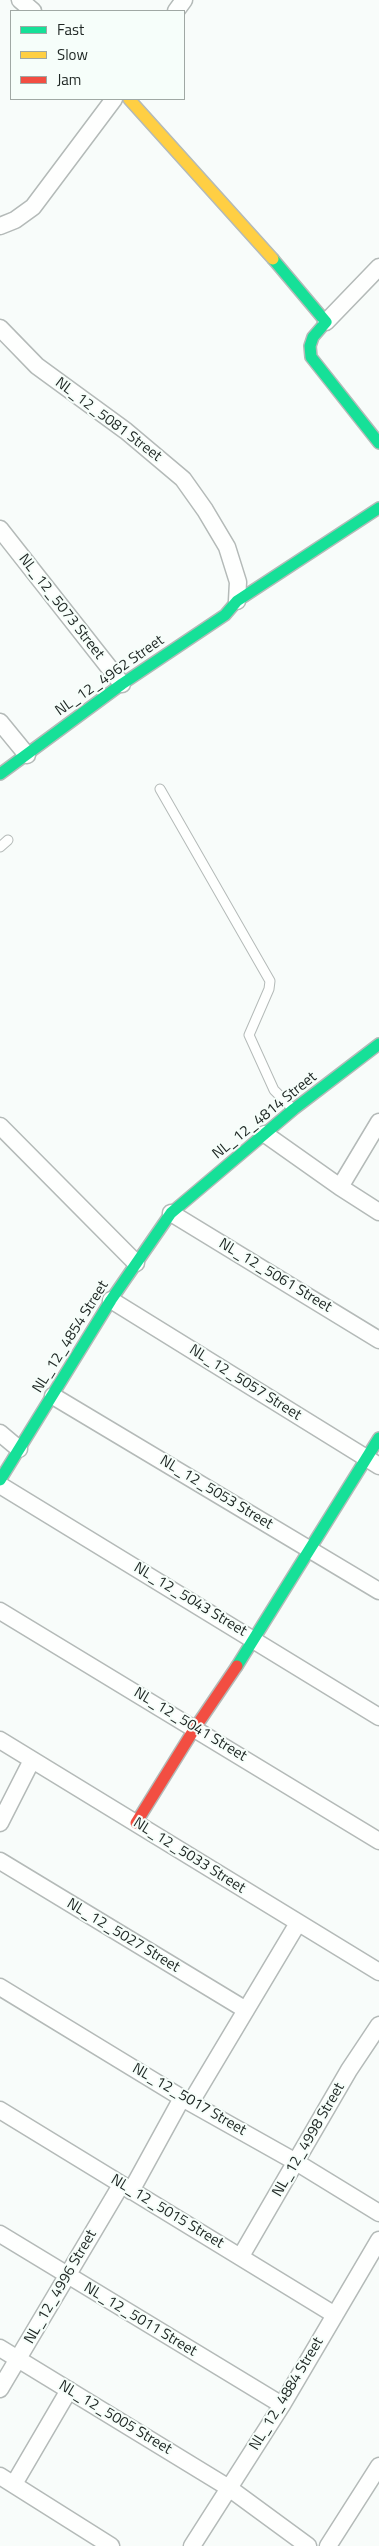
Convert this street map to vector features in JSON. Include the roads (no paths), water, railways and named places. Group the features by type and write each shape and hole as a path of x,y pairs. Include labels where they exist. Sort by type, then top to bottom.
{"street":[{"path":"20,0 33,10"},
{"path":"0,226 15,220 33,207 113,100"},
{"path":"129,100 248,229 326,322"},
{"path":"379,267 326,322 313,337 310,346 311,357 379,443"},
{"name":"NL_12_5081 Street","path":"0,328 37,366 126,431 182,479 205,510 227,547 238,582 237,601"},
{"name":"NL_12_4962 Street","path":"0,774 122,684 225,615 237,601 379,508"},
{"name":"NL_12_5073 Street","path":"1,532 122,684"},
{"path":"0,722 27,754"},
{"name":"NL_12_4814 Street","path":"172,1212 294,1109 378,1048"},
{"path":"340,1187 379,1122"},
{"path":"0,1126 136,1263"},
{"path":"265,1134 379,1212"},
{"name":"NL_12_4854 Street","path":"0,1480 111,1300 172,1212"},
{"name":"NL_12_5061 Street","path":"172,1212 379,1340"},
{"name":"NL_12_5057 Street","path":"111,1300 373,1462"},
{"name":"NL_12_5053 Street","path":"52,1396 379,1591"},
{"path":"0,1433 19,1448"},
{"path":"136,1823 195,1728 255,1640 310,1550 373,1462 379,1438"},
{"name":"NL_12_5043 Street","path":"0,1485 379,1717"},
{"name":"NL_12_5041 Street","path":"0,1611 379,1841"},
{"name":"NL_12_5033 Street","path":"0,1740 379,1972"},
{"path":"0,1823 32,1760"},
{"name":"NL_12_5027 Street","path":"0,1862 246,2010"},
{"name":"NL_12_4996 Street","path":"0,2389 68,2277 246,2010 298,1923"},
{"name":"NL_12_5017 Street","path":"0,1986 187,2100 296,2162 379,2213"},
{"name":"NL_12_4998 Street","path":"241,2256 349,2070 379,2025"},
{"name":"NL_12_5015 Street","path":"0,2110 335,2314"},
{"name":"NL_12_5011 Street","path":"0,2234 68,2277 282,2405"},
{"name":"NL_12_4884 Street","path":"192,2546 282,2405 379,2240"},
{"name":"NL_12_5005 Street","path":"0,2348 229,2488 308,2546"},
{"path":"68,2390 7,2480 111,2546"},
{"path":"328,2546 377,2472"}],"lane":[{"path":"160,789 270,982 269,989 249,1035 274,1090 294,1109"},
{"path":"0,847 8,840"}]}
